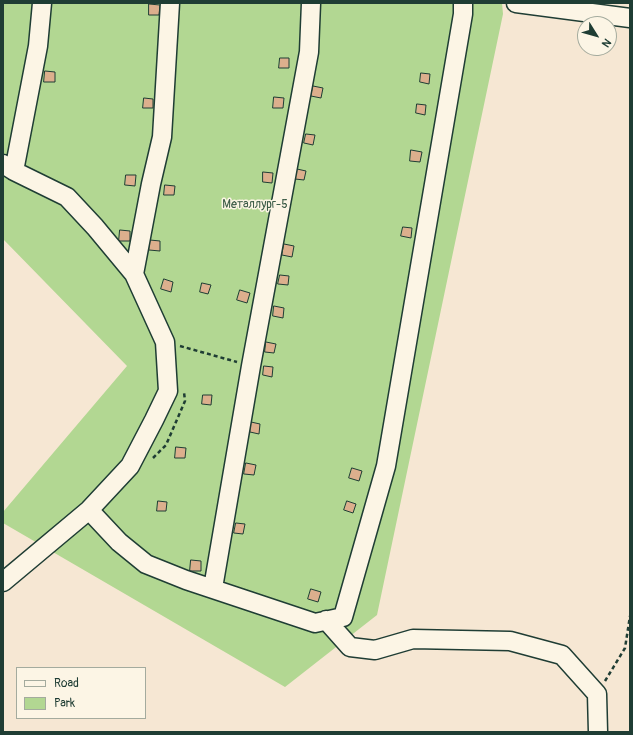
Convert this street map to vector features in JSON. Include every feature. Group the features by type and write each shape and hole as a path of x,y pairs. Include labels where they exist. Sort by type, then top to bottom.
{"street":[{"path":"3,582 89,510 130,466 168,391 165,342 134,274 95,227 67,198 8,167 38,46 42,3"},
{"path":"134,274 151,184 162,137 170,3"},
{"path":"213,588 251,366 309,52 311,3"},
{"path":"89,510 118,542 146,564 186,580 315,623 343,617 386,466 463,14 463,3"},
{"path":"516,3 630,18"},
{"path":"326,620 350,647 375,650 413,639 510,641 562,655 597,694 598,732"}],"path":[{"path":"165,342 251,366"},
{"path":"597,694 625,648 630,616"}],"green space":[{"name":"Металлург-5","path":"3,3 502,3 503,14 377,615 285,687 3,523 3,512 127,366 3,239"}],"building":[{"path":"149,4 160,5 159,15 149,15"},
{"path":"280,58 289,58 289,68 279,68"},
{"path":"45,71 55,72 55,82 44,82"},
{"path":"421,73 430,74 429,84 420,82"},
{"path":"313,86 323,88 321,98 311,96"},
{"path":"274,97 284,98 283,108 273,108"},
{"path":"144,98 153,99 153,108 143,108"},
{"path":"417,104 426,105 425,115 416,113"},
{"path":"306,134 315,135 313,145 304,143"},
{"path":"411,150 422,152 420,162 410,161"},
{"path":"297,169 306,171 304,180 295,179"},
{"path":"263,172 273,173 272,183 263,182"},
{"path":"126,175 136,175 135,186 125,185"},
{"path":"165,185 175,186 174,195 164,195"},
{"path":"403,227 412,228 411,238 401,236"},
{"path":"120,230 130,231 130,241 119,241"},
{"path":"150,240 160,241 160,251 149,250"},
{"path":"284,244 294,246 292,257 282,255"},
{"path":"280,275 289,276 288,285 278,284"},
{"path":"164,279 173,282 171,292 161,289"},
{"path":"202,283 211,285 208,294 200,292"},
{"path":"240,290 250,293 247,303 237,300"},
{"path":"274,306 284,308 283,318 273,316"},
{"path":"266,342 276,344 274,353 265,352"},
{"path":"264,366 273,367 272,377 263,375"},
{"path":"203,395 212,395 211,405 202,404"},
{"path":"251,422 260,424 259,434 250,432"},
{"path":"176,447 186,448 185,458 175,458"},
{"path":"246,463 256,465 254,475 244,474"},
{"path":"352,468 362,471 359,481 349,478"},
{"path":"158,501 167,502 166,511 157,511"},
{"path":"347,501 356,504 353,513 344,510"},
{"path":"236,523 245,524 243,534 234,533"},
{"path":"191,560 201,561 201,571 190,571"},
{"path":"311,589 321,592 318,602 308,599"}]}
